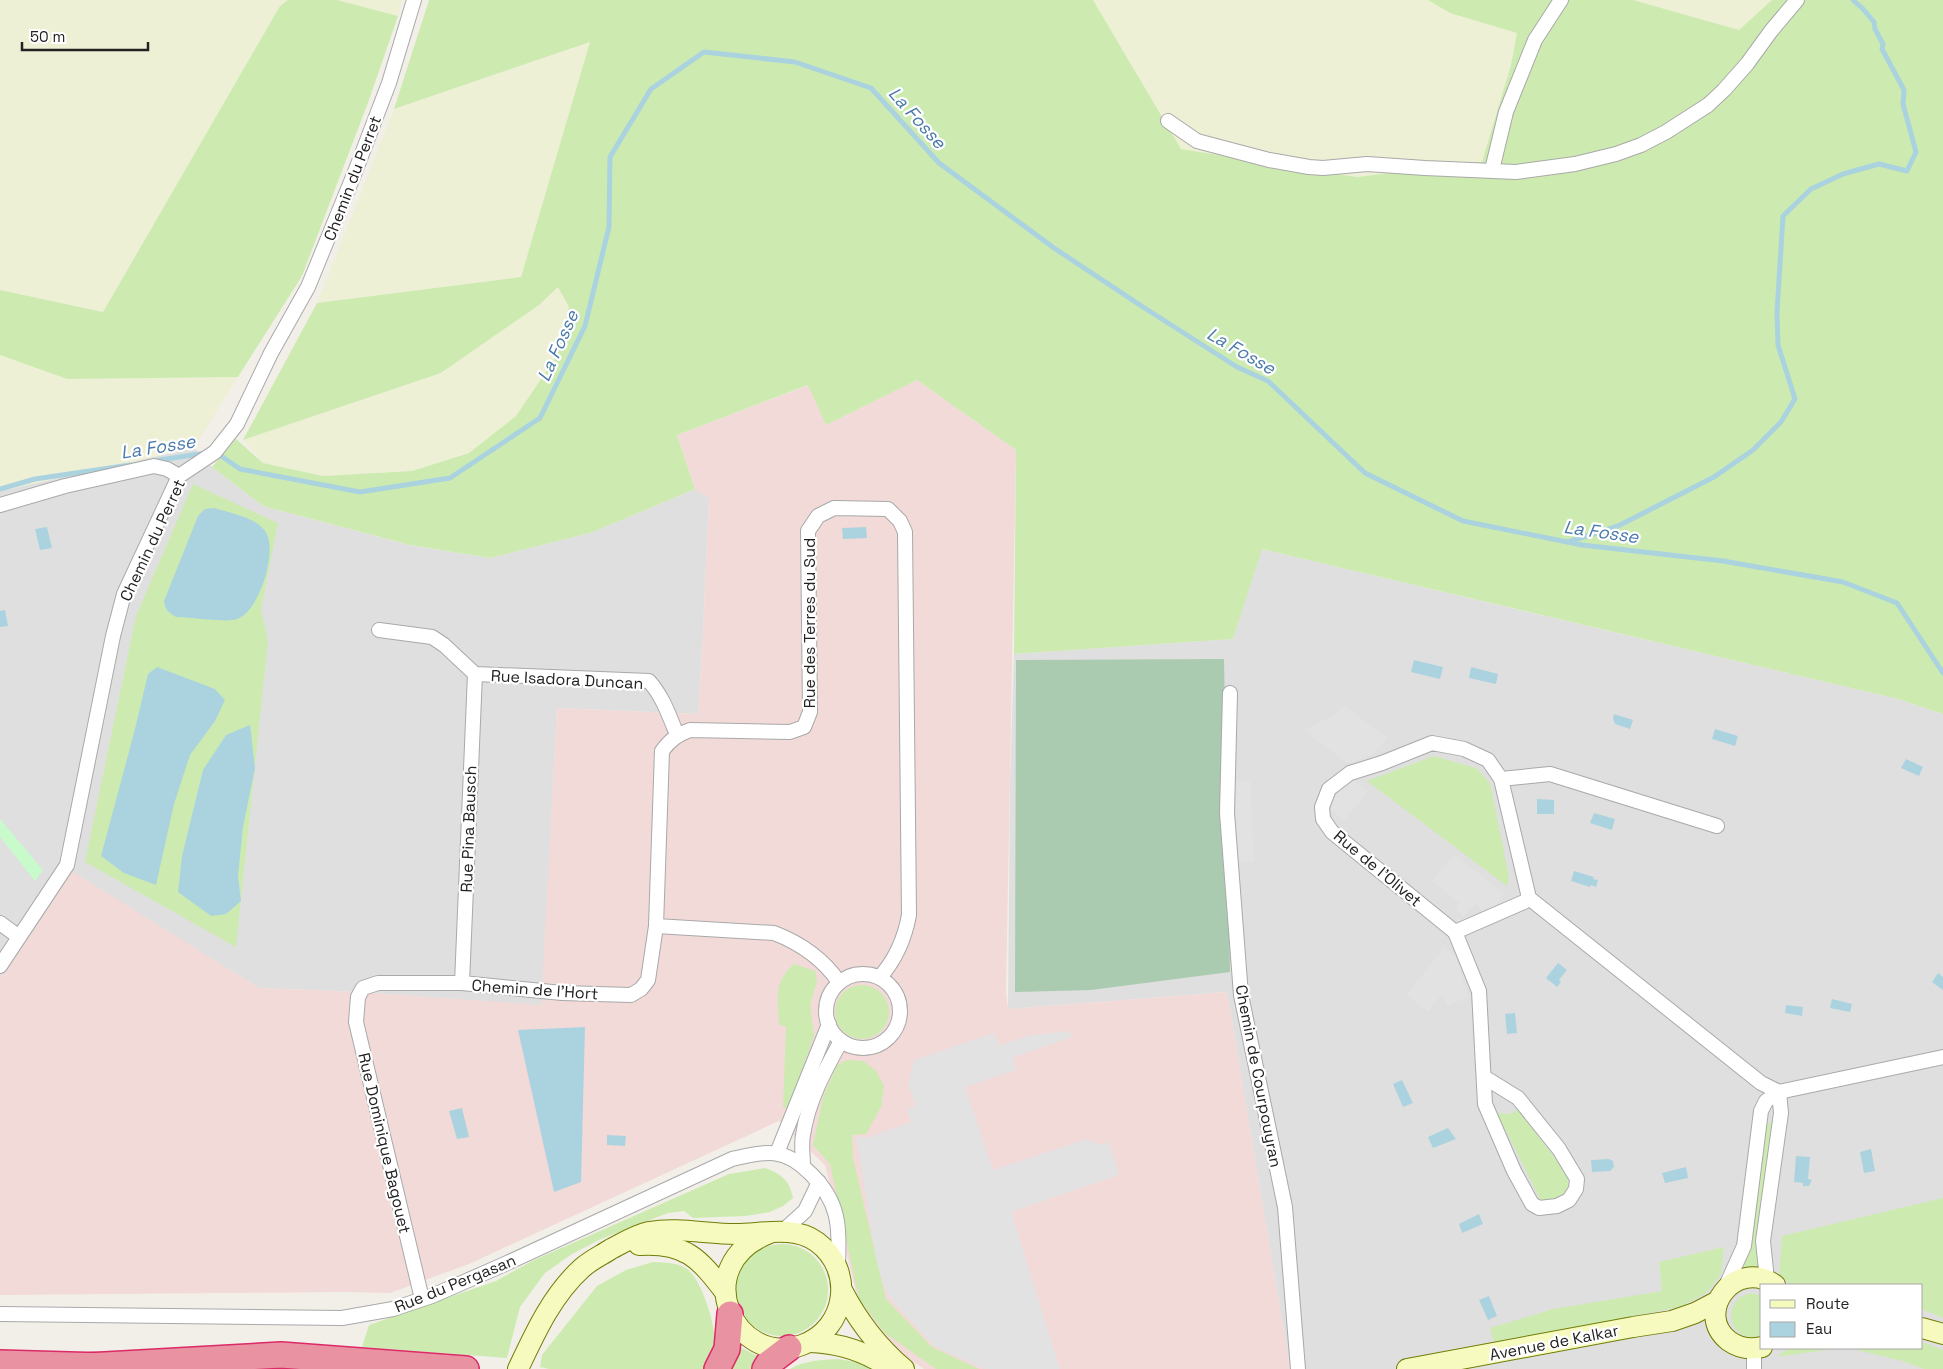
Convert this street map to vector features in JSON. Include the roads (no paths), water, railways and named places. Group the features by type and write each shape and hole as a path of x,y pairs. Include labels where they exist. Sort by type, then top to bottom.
{"highway":[{"path":"718,1369 727,1349 727,1303"},
{"path":"765,1369 768,1364 800,1345"},
{"path":"87,1366 281,1355 466,1369"},
{"path":"0,1363 176,1369"}],"street":[{"name":"Chemin du Perret","path":"0,966 67,865 113,636 124,594 179,476 215,452 237,424 272,353 308,287 389,83 414,0"},
{"path":"1492,170 1506,112 1528,56 1535,40 1561,0"},
{"path":"1168,121 1197,141 1250,156 1309,167 1322,168 1367,164 1516,172 1575,164 1616,154 1640,145 1666,132 1708,105 1724,90 1797,0"},
{"path":"0,505 65,486 154,466 179,476"},
{"name":"Rue des Terres du Sud","path":"677,735 690,730 790,732 804,727 810,712 808,531 818,516 834,508 888,509 900,520 905,532 909,915 906,932 889,967 880,977"},
{"name":"Rue Isadora Duncan","path":"379,630 432,637 444,645 475,674 649,681 658,691 664,702 677,735"},
{"name":"Rue Pina Bausch","path":"462,983 475,674"},
{"name":"Chemin de Courpouyran","path":"1230,693 1228,813 1241,995 1286,1207 1298,1369"},
{"path":"677,735 669,741 662,751 656,926 774,933 790,939 822,962 840,982"},
{"name":"Rue de l'Olivet","path":"1455,932 1332,832 1324,819 1322,807 1328,789 1350,774 1432,743 1464,749 1488,760 1500,780 1529,898"},
{"path":"1500,780 1550,774 1716,826"},
{"path":"1484,1077 1518,1098 1559,1149 1577,1179 1576,1189 1568,1200 1557,1206 1539,1208 1532,1204 1527,1197 1486,1104 1484,1077 1479,991 1455,932 1524,902 1529,898 1760,1083 1779,1092"},
{"path":"0,924 19,937"},
{"name":"Chemin de l'Hort","path":"363,988 378,983 462,983 562,994 631,995 641,990 648,980 656,926"},
{"path":"870,974 880,977 891,986 899,998 901,1012 898,1027 889,1038 876,1046 864,1048 852,1046 841,1041 832,1032 826,1011 827,1000 832,990 848,976 870,974"},
{"name":"Rue Dominique Bagouet","path":"363,988 358,997 356,1022 422,1299"},
{"path":"777,1154 829,1024"},
{"path":"803,1166 802,1137 806,1115 824,1071 841,1041"},
{"path":"1754,1369 1758,1348 1744,1348 1734,1345 1726,1338 1720,1330 1716,1311 1720,1296 1744,1246 1761,1111 1766,1101 1779,1092 1943,1057"},
{"path":"1771,1283 1763,1241 1781,1113 1779,1092"},
{"name":"Rue du Pergasan","path":"0,1314 342,1318 393,1309 422,1299 505,1264 732,1159 756,1154 777,1154 790,1157 803,1166 830,1195 836,1215 839,1237 838,1268"},
{"path":"727,1303 727,1276 733,1260 744,1247 755,1239 777,1232 805,1211 819,1182"},
{"path":"518,1369 549,1308 565,1285 583,1267 606,1252 632,1237 650,1232 672,1231 735,1234 777,1232 800,1234 816,1241 829,1253 838,1268 842,1290 840,1306 833,1320 823,1333 800,1345"},
{"path":"606,1252 649,1244 678,1247 697,1259 727,1303 740,1329 754,1340 771,1347 800,1345 849,1348 874,1357 891,1369"},
{"name":"Avenue de Kalkar","path":"1407,1369 1632,1327 1672,1322 1695,1313 1720,1296 1732,1283 1743,1278 1755,1277 1771,1283"},
{"path":"842,1290 857,1318 878,1344 904,1369"},
{"name":"Avenue de Kalkar","path":"1672,1322 1720,1330"},
{"path":"1923,1328 1943,1334"}],"water":[{"path":"214,508 249,519 261,526 265,531 269,540 270,552 264,580 253,605 245,614 237,619 217,620 176,617 165,607 164,601 198,516 205,509"},
{"path":"47,527 52,548 40,550 35,529"},
{"path":"866,527 867,538 843,539 842,528"},
{"path":"5,610 8,626 0,627 0,611"},
{"path":"1414,660 1443,667 1440,679 1411,672"},
{"path":"157,667 215,689 225,700 215,721 190,755 174,804 156,885 124,873 101,856 148,674"},
{"path":"1471,667 1498,674 1496,684 1469,678"},
{"path":"1614,714 1633,720 1630,729 1615,724"},
{"path":"250,725 255,768 243,827 238,876 241,901 226,914 211,916 178,892 182,856 203,770 226,735"},
{"path":"1715,729 1738,736 1735,746 1712,739"},
{"path":"1906,759 1923,767 1919,776 1901,768"},
{"path":"1537,799 1554,800 1554,814 1537,814"},
{"path":"1594,813 1615,819 1612,830 1590,823"},
{"path":"1574,871 1594,877 1593,879 1598,880 1596,887 1571,881"},
{"path":"1558,963 1567,970 1559,980 1561,982 1557,987 1546,978"},
{"path":"1938,973 1943,977 1943,990 1932,982"},
{"path":"1832,999 1852,1004 1850,1012 1830,1008"},
{"path":"1786,1005 1803,1007 1802,1016 1785,1013"},
{"path":"1515,1013 1517,1033 1507,1034 1505,1014"},
{"path":"585,1027 581,1182 554,1192 518,1030"},
{"path":"1402,1080 1413,1103 1403,1107 1393,1084"},
{"path":"462,1108 469,1137 457,1139 449,1111"},
{"path":"1448,1128 1456,1139 1433,1148 1428,1137"},
{"path":"607,1135 626,1136 625,1146 607,1145"},
{"path":"1871,1149 1875,1171 1864,1173 1860,1152"},
{"path":"1796,1156 1810,1157 1808,1179 1812,1180 1809,1186 1803,1186 1803,1183 1794,1182"},
{"path":"1609,1159 1613,1161 1614,1167 1610,1171 1592,1172 1591,1160"},
{"path":"1686,1167 1688,1178 1665,1183 1662,1173"},
{"path":"1479,1214 1483,1224 1462,1233 1459,1224"},
{"path":"1489,1296 1497,1316 1488,1320 1479,1300"}],"waterway":[{"path":"1568,542 1618,526 1714,477 1753,450 1781,422 1795,399 1778,345 1777,312 1783,216 1811,189 1843,174 1879,164 1907,171 1916,152 1903,104 1904,90 1882,49 1883,44 1875,29 1874,22 1853,0"},
{"name":"La Fosse","path":"217,453 240,469 360,492 450,478 540,418 585,326 609,227 610,157 651,89 704,52 795,62 871,88 939,163 1054,248 1143,307 1237,367 1268,381 1365,473 1463,521 1582,545 1723,561 1843,582 1897,603 1943,673"},
{"name":"La Fosse","path":"153,461 206,453"},
{"name":"La Fosse","path":"0,489 35,479 130,465"}]}
